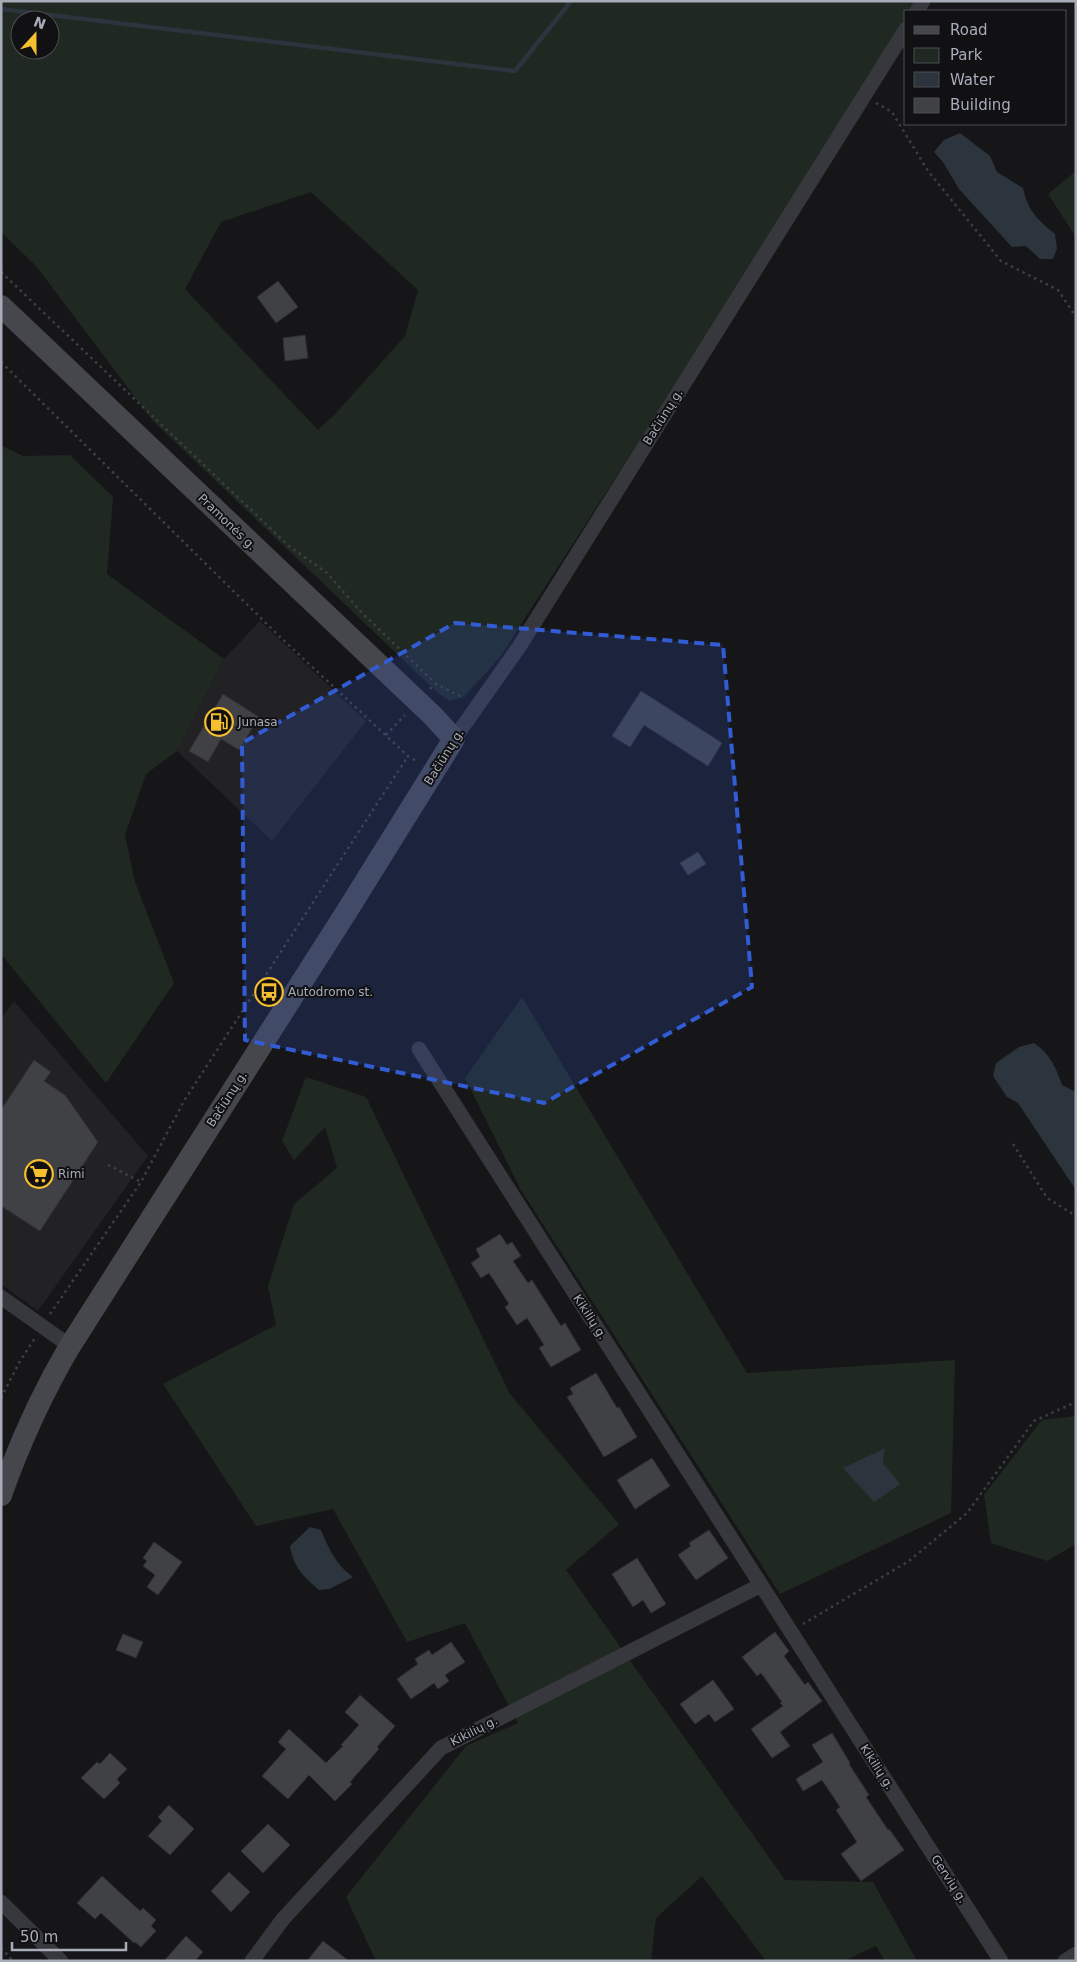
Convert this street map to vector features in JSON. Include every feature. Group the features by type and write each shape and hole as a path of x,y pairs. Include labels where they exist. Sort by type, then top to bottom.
{"main road":[{"name":"Pramonės g.","path":"1,306 433,716 454,739"},
{"name":"Bačiūnų g.","path":"1,1495 28,1424 44,1391 70,1346 454,739"}],"street":[{"name":"Bačiūnų g.","path":"454,739 519,647 904,32"},
{"name":"Kikilių g.","path":"420,1049 896,1797"},
{"path":"1,1297 70,1346"},
{"name":"Kikilių g.","path":"252,1961 283,1919 441,1748 761,1585"},
{"name":"Gervių g.","path":"896,1797 1001,1961"},
{"path":"1,1902 61,1961"},
{"path":"1065,1961 1076,1954"}],"path":[{"path":"864,96 892,112 928,170 1001,261 1058,290 1076,317"},
{"path":"1,272 289,546 327,573 362,613 436,684"},
{"path":"1,362 279,636 408,756 434,773"},
{"path":"1,1398 20,1361 42,1327 141,1182 184,1101 408,756"},
{"path":"1013,1144 1047,1198 1076,1216"},
{"path":"108,1165 141,1182"},
{"path":"791,1632 909,1561 967,1513 1034,1421 1076,1402"},
{"path":"1,1948 12,1961"}],"highlighted area":[{"path":"455,623 723,645 752,987 544,1103 245,1040 242,743"}],"shaded area":[{"path":"260,621 366,721 272,841 177,751 224,659"},
{"path":"14,1001 148,1156 38,1311 1,1284 1,1019"}],"green space":[{"path":"1,1 922,1 917,10 904,10 904,30 500,657 464,697 450,701 440,695 153,421 36,266 1,232","holes":["311,192 418,290 405,336 336,413 318,430 185,289 221,222"]},
{"path":"1076,171 1076,237 1048,194"},
{"path":"1,445 23,456 70,455 113,497 107,574 224,659 177,751 146,774 125,835 135,882 174,983 106,1083 1,954"},
{"path":"522,997 747,1373 955,1360 951,1513 780,1594 521,1190 465,1078","holes":["885,1448 883,1463 844,1468"]},
{"path":"306,1077 366,1097 510,1394 619,1524 566,1570 785,1880 873,1882 917,1961 885,1961 876,1946 844,1961 766,1961 702,1876 656,1918 651,1961 376,1961 346,1897 466,1746 518,1723 465,1623 407,1642 333,1509 256,1526 163,1384 276,1325 268,1286 294,1204 337,1168 325,1127 294,1160 282,1141"},
{"path":"1076,1416 1076,1544 1047,1561 991,1543 984,1495 1042,1420"}],"water":[{"path":"960,133 990,156 997,172 1023,188 1034,214 1055,234 1057,249 1053,259 1040,259 1026,246 1012,247 959,189 943,162 934,152 944,140"},
{"path":"1034,1043 1052,1061 1062,1085 1076,1094 1076,1190 1018,1103 1007,1097 993,1076 996,1063 1019,1047"},
{"path":"885,1448 883,1463 900,1484 874,1502 843,1468"},
{"path":"310,1527 321,1530 338,1562 353,1577 329,1589 319,1590 304,1576 294,1560 290,1546"}],"building":[{"path":"278,281 298,307 276,323 257,297"},
{"path":"305,335 308,358 285,361 283,338"},
{"path":"641,691 722,743 708,766 644,725 630,747 612,736"},
{"name":"Junasa","path":"223,694 259,717 239,750 221,739 208,762 189,751"},
{"path":"698,852 706,864 688,875 680,863"},
{"name":"Rimi","path":"34,1060 51,1072 44,1081 65,1095 98,1142 40,1231 1,1206 1,1110"},
{"path":"500,1234 507,1245 512,1242 521,1256 513,1261 528,1283 532,1280 561,1326 565,1323 581,1350 551,1367 539,1348 544,1345 527,1318 517,1325 505,1307 509,1304 489,1273 481,1278 471,1263 480,1257 476,1249"},
{"path":"596,1373 637,1437 604,1457 567,1397 573,1394 570,1388"},
{"path":"652,1458 670,1486 635,1509 617,1480"},
{"path":"709,1530 728,1558 696,1580 678,1555 691,1546 689,1543"},
{"path":"154,1542 182,1562 158,1595 147,1587 155,1575 143,1566 147,1561 143,1558"},
{"path":"637,1558 666,1604 651,1613 643,1600 633,1607 612,1574"},
{"path":"775,1632 789,1651 784,1656 805,1685 808,1682 822,1701 780,1732 790,1746 772,1758 751,1729 783,1706 780,1703 782,1702 761,1673 757,1676 742,1657"},
{"path":"123,1634 143,1642 136,1658 116,1650"},
{"path":"451,1642 465,1662 445,1675 449,1681 438,1689 434,1683 411,1699 397,1679 418,1664 415,1659 429,1650 432,1655"},
{"path":"713,1680 734,1709 715,1722 709,1714 695,1724 680,1704"},
{"path":"360,1695 395,1726 377,1747 379,1749 350,1782 352,1784 335,1801 309,1775 288,1799 262,1776 286,1749 278,1742 289,1729 326,1763 343,1746 341,1745 359,1725 345,1712"},
{"path":"832,1733 869,1795 866,1797 904,1850 861,1881 841,1854 857,1842 836,1810 840,1807 822,1780 803,1791 796,1779 823,1762 812,1745"},
{"path":"110,1753 127,1769 117,1779 120,1783 104,1799 81,1778 97,1762 100,1764"},
{"path":"169,1805 194,1829 170,1855 148,1836 162,1821 158,1817"},
{"path":"268,1824 290,1845 263,1873 241,1851"},
{"path":"229,1872 250,1892 231,1912 211,1891"},
{"path":"102,1876 140,1911 143,1908 156,1920 151,1926 156,1931 141,1947 101,1913 95,1919 77,1903"},
{"path":"186,1936 203,1952 195,1961 164,1961"},
{"path":"323,1941 349,1961 307,1961"}],"waterway":[{"path":"1,9 515,71 571,1"}],"place":[{"name":"Junasa","path":"219,722"},
{"name":"Autodromo st.","path":"269,992"},
{"name":"Rimi","path":"39,1174"}]}
